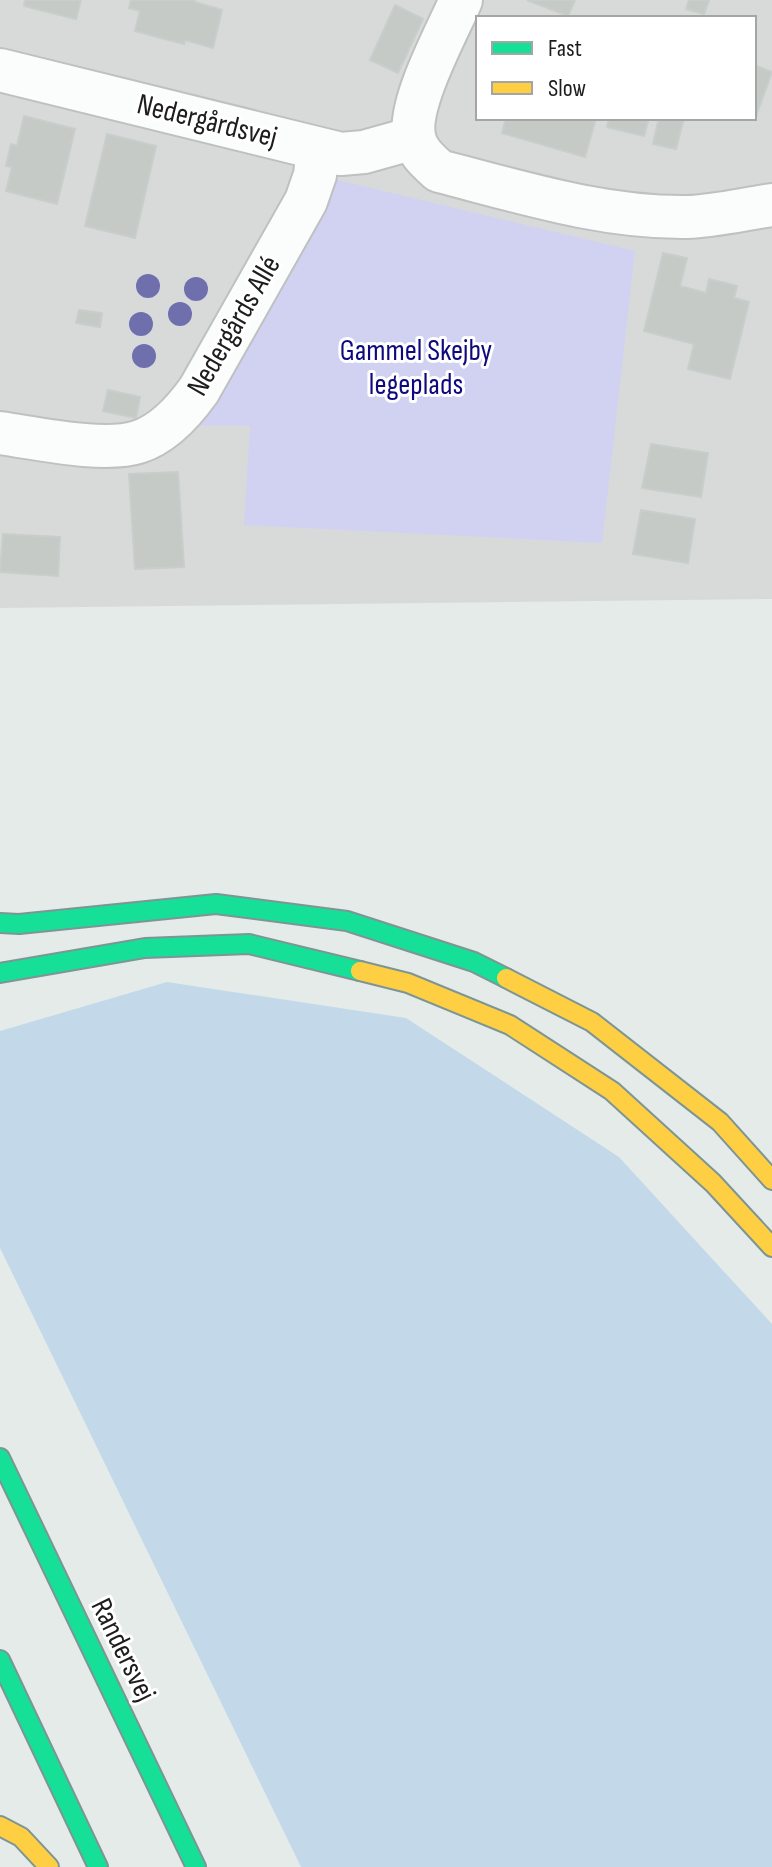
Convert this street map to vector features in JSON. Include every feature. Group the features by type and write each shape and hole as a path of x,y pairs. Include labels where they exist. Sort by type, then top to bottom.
{"main road":[{"path":"0,923 19,924 216,904 347,921 474,962 592,1022 720,1122 772,1180"},
{"path":"0,973 145,948 249,944 408,983 510,1025 612,1091 713,1183 772,1247"},
{"name":"Randersvej","path":"0,1458 196,1867"},
{"path":"0,1660 98,1867"},
{"path":"0,1826 11,1829 31,1845 49,1867"}],"street":[{"path":"461,0 413,118 414,138 424,157 439,171 594,210 689,217 772,205"},
{"name":"Nedergårdsvej","path":"0,70 341,154 364,152 414,138"},
{"name":"Nedergårds Allé","path":"0,433 119,445 139,442 184,411 199,390 306,201 315,175 318,149"}],"shaded area":[{"path":"0,0 772,0 772,599 0,608"},
{"path":"167,982 406,1018 619,1157 772,1324 772,1867 301,1867 0,1248 0,1031"}],"green space":[{"name":"Gammel Skejby legeplads","path":"325,177 635,251 602,543 244,525 250,426 188,425"}],"building":[{"path":"25,0 81,0 76,19 24,6"},
{"path":"131,0 195,0 222,10 213,48 135,31 140,11 129,8"},
{"path":"527,0 575,0 568,16"},
{"path":"689,0 709,0 704,14 686,9"},
{"path":"395,5 423,19 398,73 370,60"},
{"path":"756,66 772,72 756,116"},
{"path":"24,116 75,129 57,204 6,191 12,167 6,166 11,144 17,146"},
{"path":"505,120 595,120 585,157 502,133"},
{"path":"609,120 648,120 644,136 607,127"},
{"path":"659,120 683,120 676,149 653,144"},
{"path":"107,134 156,146 135,238 85,226"},
{"path":"663,253 687,258 680,286 706,293 709,279 737,286 734,298 749,302 730,379 688,369 694,344 644,331"},
{"path":"79,310 102,313 100,327 76,323"},
{"path":"108,390 140,397 136,418 103,411"},
{"path":"651,444 708,453 701,497 642,488"},
{"path":"178,472 184,567 135,569 129,474"},
{"path":"641,510 695,519 688,563 633,554"},
{"path":"3,534 60,537 58,576 0,572"}],"traffic: fast":[{"path":"0,923 19,924 216,904 347,921 474,962 506,978"},
{"path":"0,973 145,948 249,944 360,971"},
{"path":"0,1458 196,1867"},
{"path":"0,1660 98,1867"}],"traffic: slow":[{"path":"360,971 408,983 510,1025 612,1091 713,1183 772,1247"},
{"path":"506,978 592,1022 720,1122 772,1180"},
{"path":"0,1826 21,1837 49,1867"}]}
